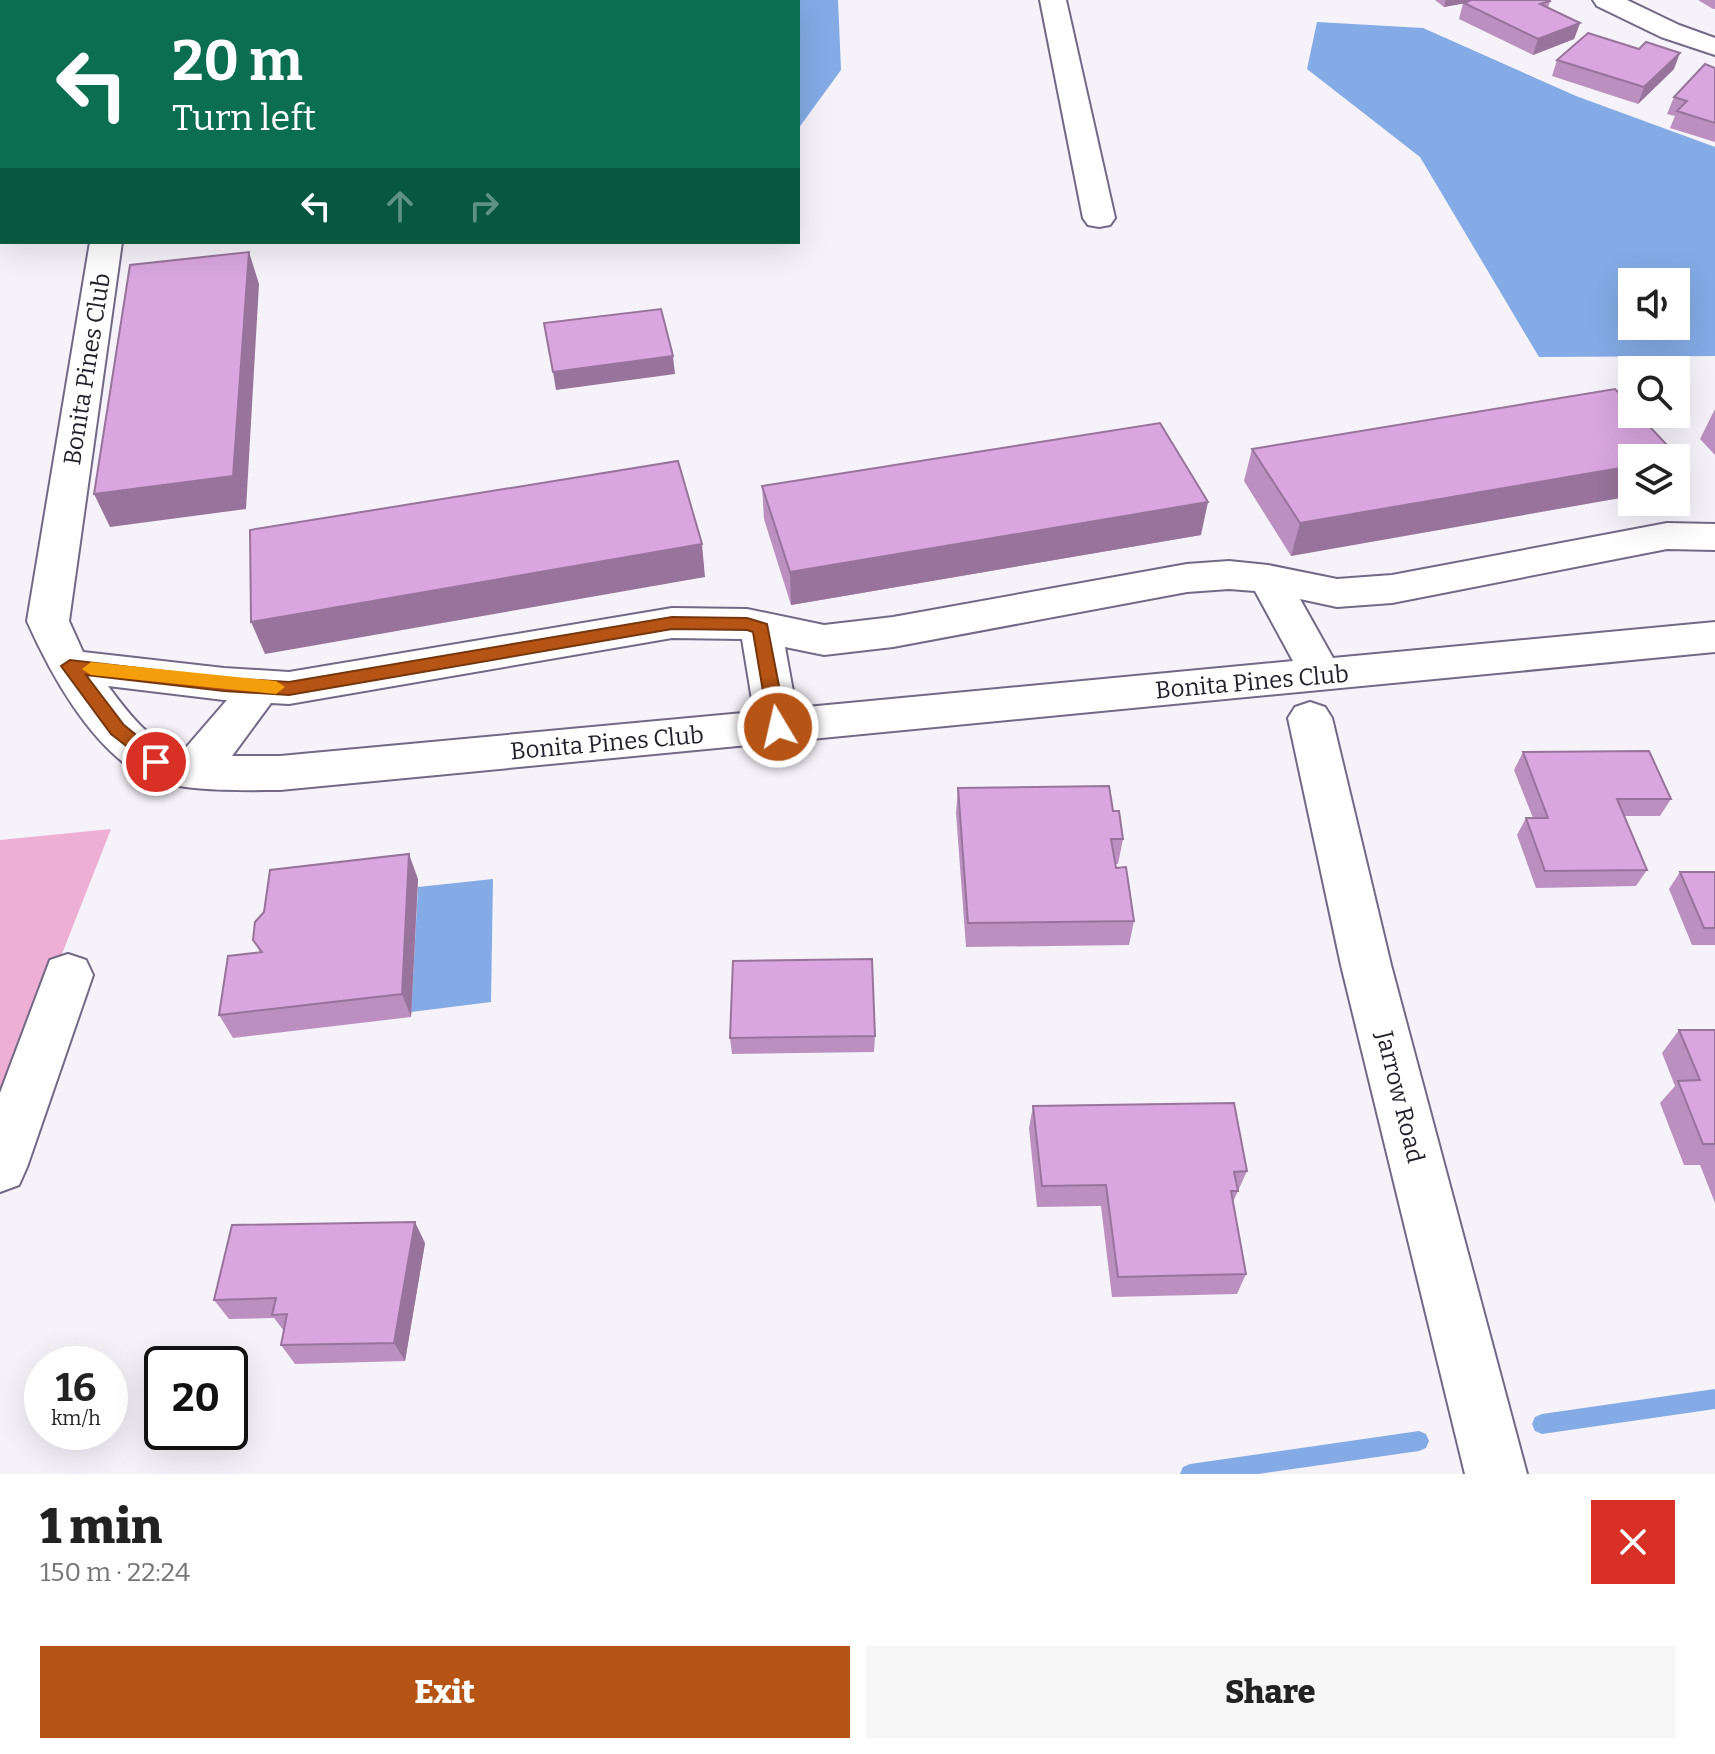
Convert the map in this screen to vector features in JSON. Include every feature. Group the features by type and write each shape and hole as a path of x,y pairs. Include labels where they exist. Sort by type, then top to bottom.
{"street":[{"path":"1053,0 1099,218"},
{"path":"1606,0 1670,31 1715,47"},
{"name":"Bonita Pines Club","path":"106,244 48,621 70,666 117,730 156,762 206,773 280,773 778,727 1316,697 1715,637"},
{"path":"70,666 289,688 672,623 747,624 824,640 893,632 1187,578 1229,575 1268,579 1337,593 1392,589 1667,536 1715,537"},
{"name":"Jarrow Road","path":"1268,579 1316,697 1366,965 1496,1474"},
{"path":"761,628 778,727"},
{"path":"192,770 231,728 260,686"},
{"path":"0,1167 68,975"}],"shaded area":[{"path":"111,829 0,1112 0,840"}],"water":[{"path":"800,0 838,0 841,70 800,126"},
{"path":"1317,22 1423,28 1576,96 1715,147 1715,356 1539,357 1420,157 1307,69"},
{"path":"493,879 491,1002 411,1012 418,887"}],"building":[{"path":"1471,0 1549,0 1540,4 1580,23 1538,39 1464,3"},
{"path":"1588,33 1639,49 1646,42 1680,53 1644,87 1557,60"},
{"path":"1705,64 1715,68 1715,123 1677,111 1687,101 1674,97"},
{"path":"249,252 233,476 94,494 130,265"},
{"path":"661,309 673,356 553,372 544,323"},
{"path":"1615,389 1618,392 1618,428 1651,428 1666,444 1618,444 1618,468 1300,523 1252,449"},
{"path":"1160,423 1208,502 790,572 762,486"},
{"path":"678,461 702,544 251,622 250,530"},
{"path":"1649,751 1671,799 1617,799 1647,870 1545,871 1526,818 1548,818 1523,752"},
{"path":"1109,786 1113,811 1119,811 1123,839 1111,839 1116,868 1126,867 1134,921 968,923 958,788"},
{"path":"409,854 402,994 219,1015 228,956 262,952 253,940 255,922 264,912 270,870"},
{"path":"1680,872 1715,872 1715,928 1704,928"},
{"path":"872,959 875,1036 730,1038 733,961"},
{"path":"1679,1030 1715,1030 1715,1144 1703,1144 1678,1081 1700,1080"},
{"path":"1234,1103 1247,1171 1234,1172 1238,1191 1231,1191 1246,1274 1118,1277 1106,1185 1042,1186 1033,1106"},
{"path":"415,1222 394,1343 281,1345 287,1314 272,1315 276,1298 214,1300 232,1225"}],"waterway":[{"path":"1542,1424 1715,1399"},
{"path":"1190,1474 1419,1441"}],"slow traffic":[{"path":"91,669 276,687"}],"route":[{"path":"156,762 117,730 70,666 224,684 289,688 672,623 747,624 761,628 778,727"}]}
